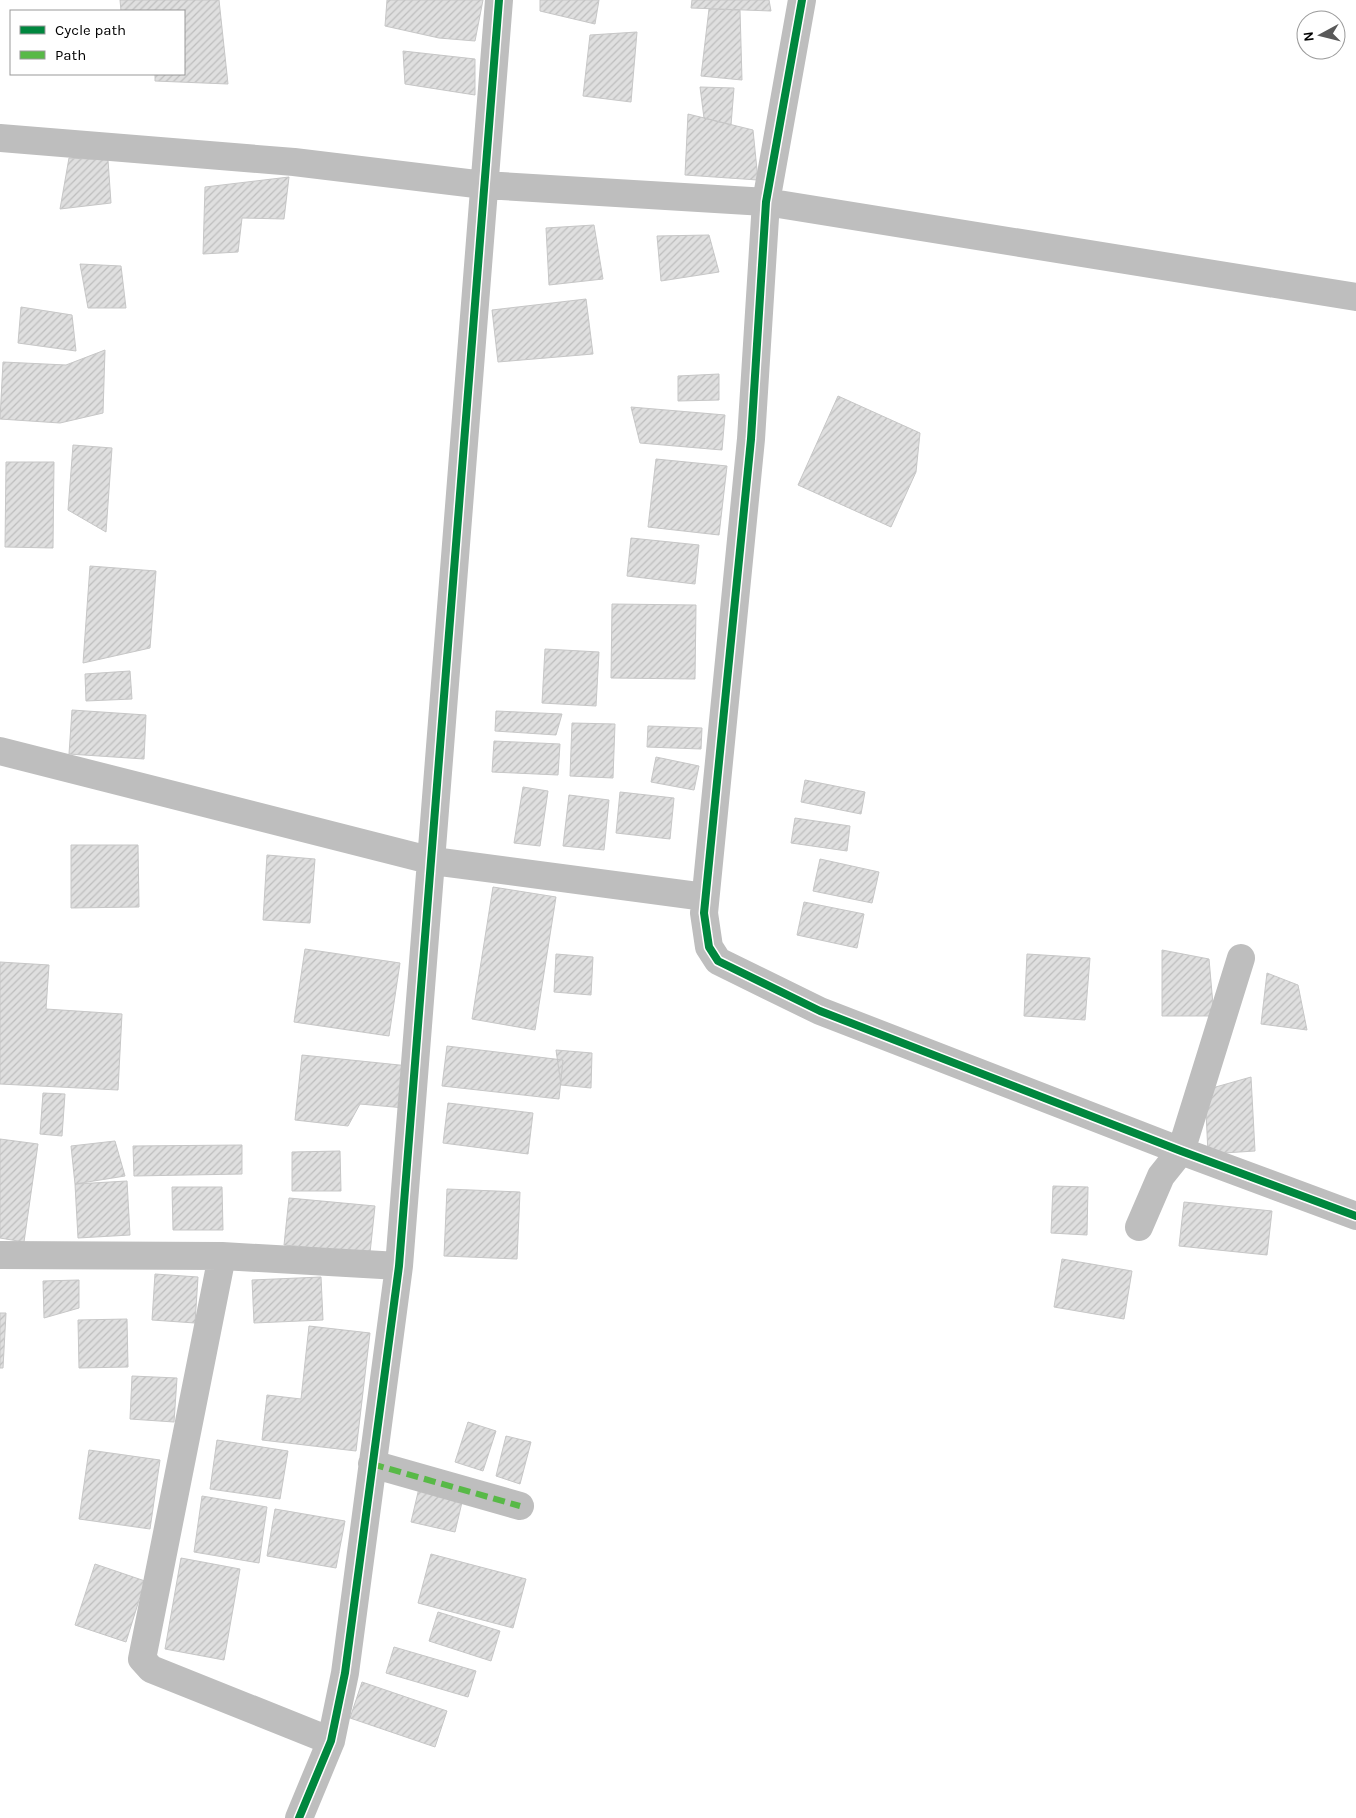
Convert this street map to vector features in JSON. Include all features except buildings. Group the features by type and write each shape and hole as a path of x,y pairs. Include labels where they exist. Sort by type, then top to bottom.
{"street":[{"path":"299,1818 331,1741 345,1673 399,1266 433,861 499,0"},
{"path":"802,0 766,202 751,439 705,897 704,913 709,947 718,961 820,1011 1181,1151 1356,1216"},
{"path":"0,138 294,162 484,185 766,202 1356,297"},
{"path":"0,751 433,861 705,897"},
{"path":"1139,1227 1161,1176 1181,1151 1241,958"},
{"path":"0,1254 222,1256 399,1266"},
{"path":"222,1256 142,1659 143,1664 151,1669 331,1741"},
{"path":"372,1464 520,1506"}],"marked path":[{"path":"372,1464 520,1506"}],"cycle path":[{"path":"299,1818 331,1741 345,1673 399,1266 499,0"},
{"path":"802,0 766,202 751,439 704,913 709,947 718,961 820,1011 1181,1151 1356,1216"}]}
